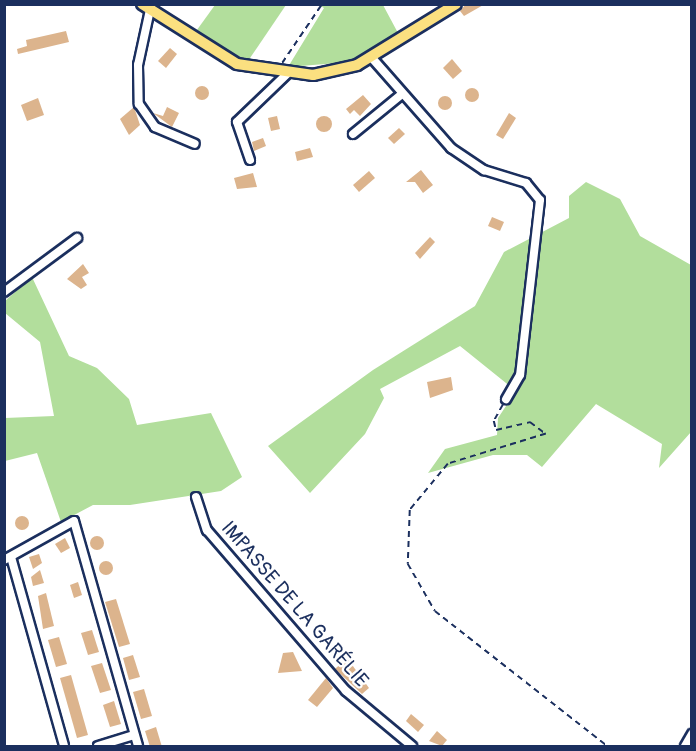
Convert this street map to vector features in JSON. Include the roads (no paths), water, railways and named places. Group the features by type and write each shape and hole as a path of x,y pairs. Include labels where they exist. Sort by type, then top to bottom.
{"main road":[{"path":"147,6 219,56 284,73 338,72 372,58 456,4"}],"street":[{"path":"147,6 138,98 155,127 195,144"},
{"path":"372,58 451,148 484,170 526,183 540,200 520,375 506,399"},
{"path":"250,160 237,122 284,73"},
{"path":"353,134 402,94"},
{"path":"4,292 77,238"},
{"name":"IMPASSE DE LA GARÉLIE","path":"196,497 207,530 346,691 412,747"},
{"path":"64,747 8,558 74,521 138,747"},
{"path":"685,747 692,734"},
{"path":"98,747 134,735"}]}
